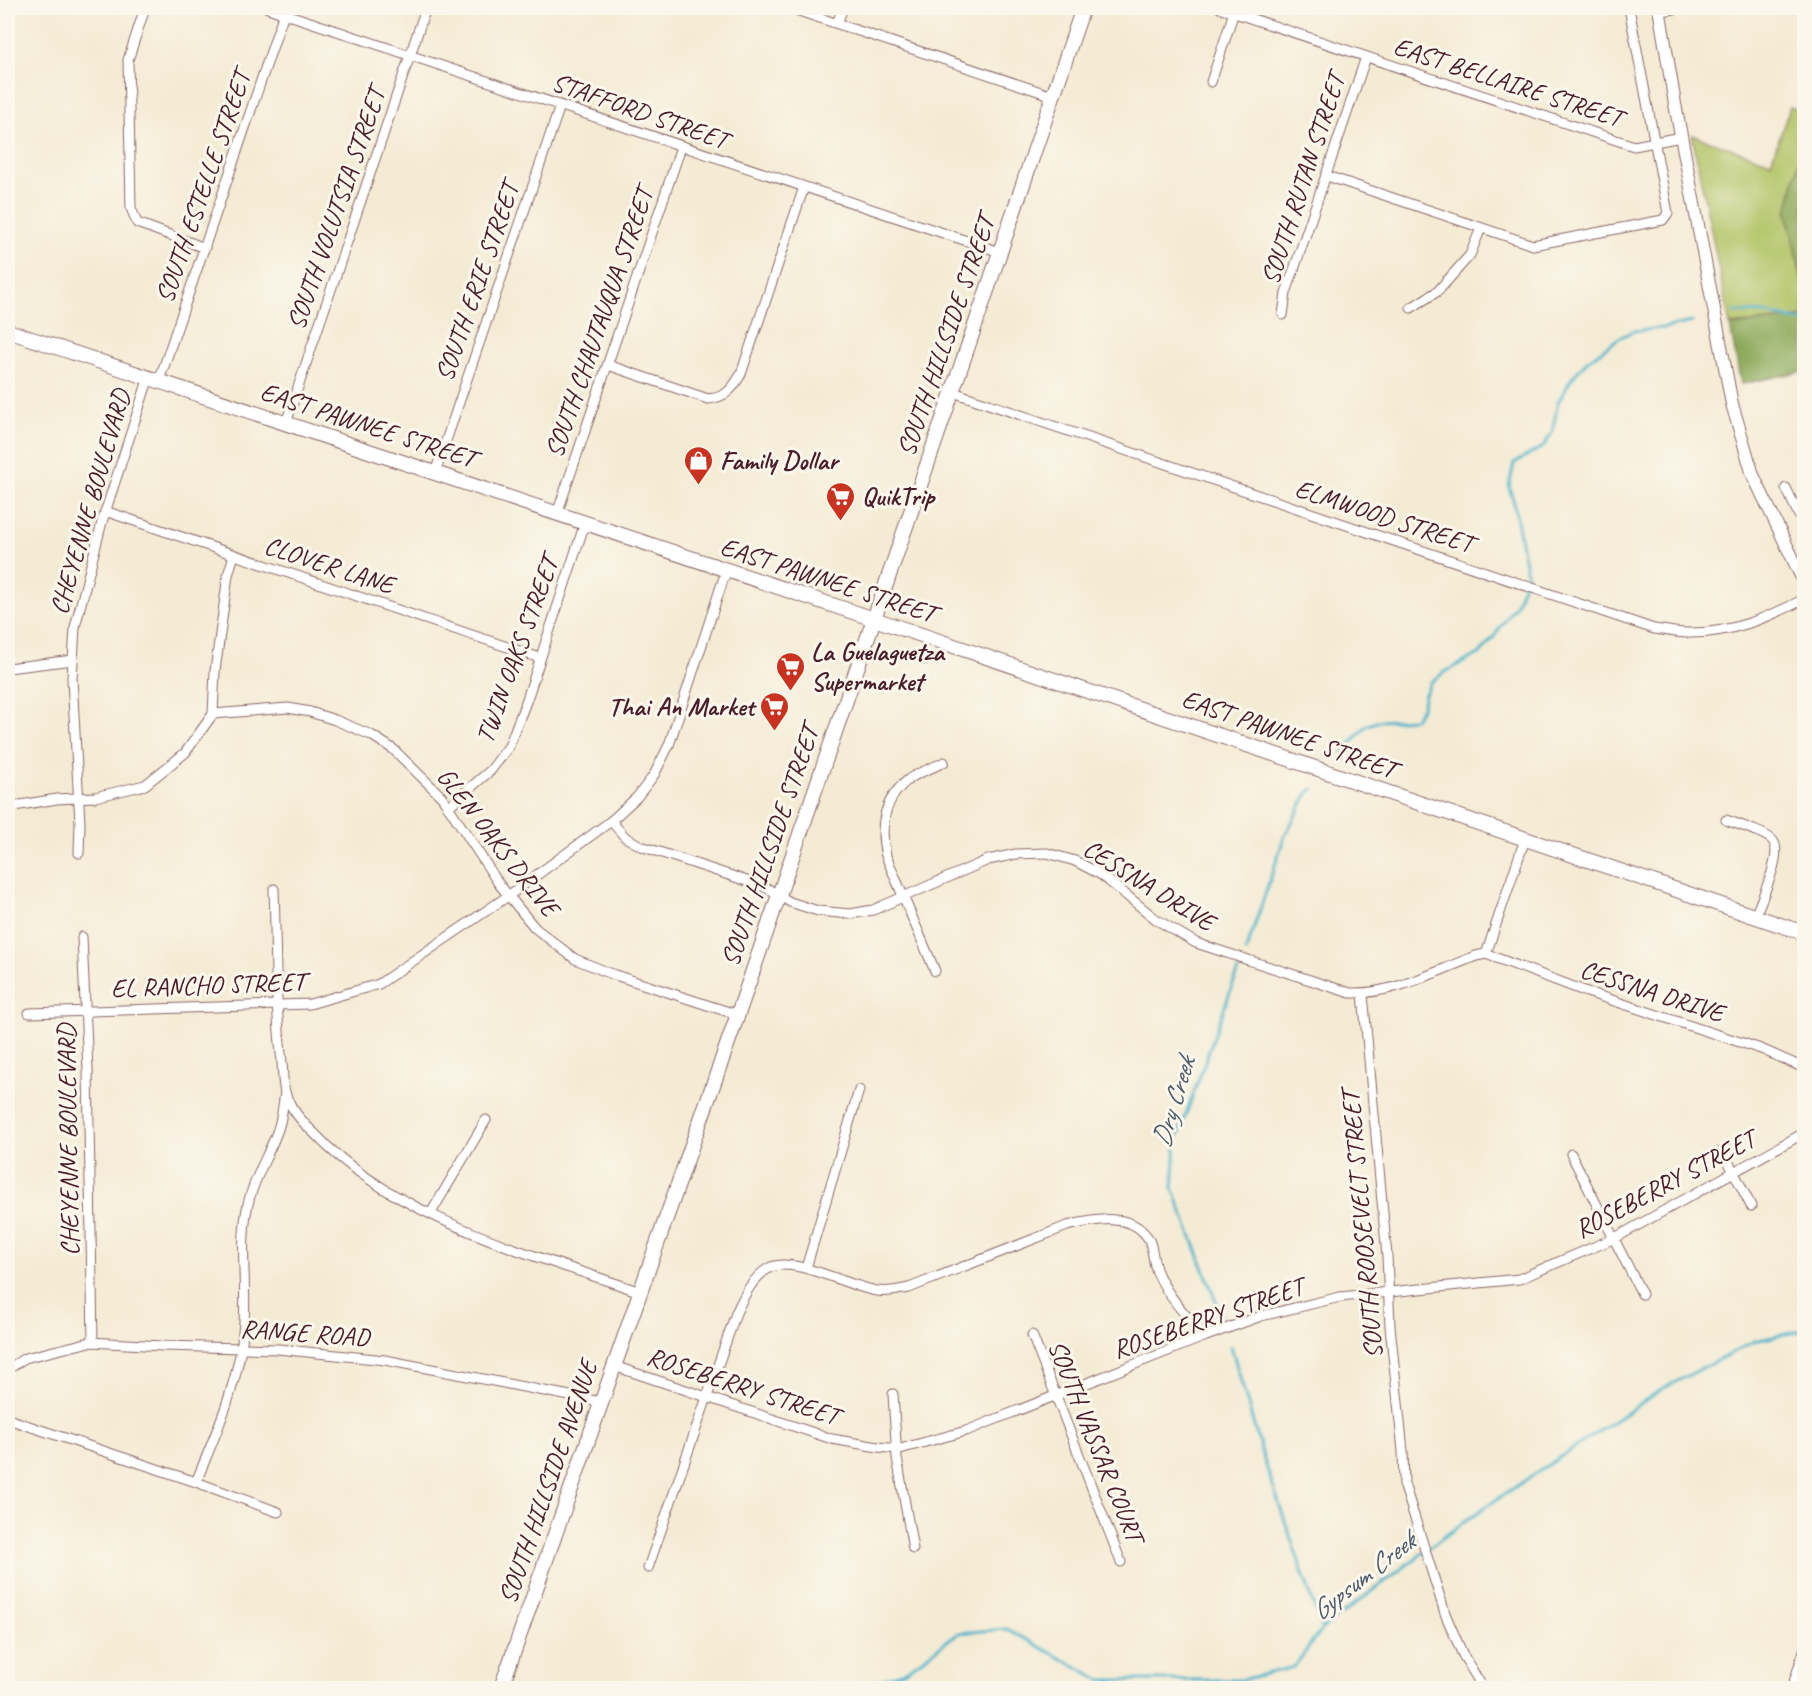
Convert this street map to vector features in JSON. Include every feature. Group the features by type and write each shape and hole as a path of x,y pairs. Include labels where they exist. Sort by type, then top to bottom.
{"main road":[{"name":"SOUTH HILLSIDE STREET","path":"640,1292 738,1016 1083,8"},
{"name":"EAST PAWNEE STREET","path":"8,331 1804,933"},
{"name":"SOUTH HILLSIDE AVENUE","path":"501,1689 640,1292"}],"street":[{"path":"145,8 128,60 130,208 137,223 205,248"},
{"name":"STAFFORD STREET","path":"268,8 285,10 681,147 1000,252"},
{"name":"SOUTH VOLUTSIA STREET","path":"286,423 426,8"},
{"path":"790,8 1053,96"},
{"path":"837,23 843,8"},
{"name":"EAST BELLAIRE STREET","path":"1220,8 1634,146 1681,137"},
{"path":"1327,176 1533,245 1663,220 1668,213 1629,8"},
{"path":"1683,8 1660,9 1681,137 1731,404 1753,475 1804,582"},
{"name":"SOUTH ESTELLE STREET","path":"154,379 205,248 285,10"},
{"path":"1211,82 1234,12"},
{"name":"SOUTH RUTAN STREET","path":"1283,315 1286,293 1366,57"},
{"name":"SOUTH ERIE STREET","path":"435,473 560,106"},
{"name":"SOUTH CHAUTAUQUA STREET","path":"557,514 681,147"},
{"path":"608,365 708,399 721,397 729,392 741,374 804,187"},
{"path":"1412,308 1438,291 1470,255 1481,228"},
{"name":"CHEYENNE BOULEVARD","path":"80,853 72,679 75,627 105,511 154,379"},
{"name":"ELMWOOD STREET","path":"953,392 1654,629 1686,633 1722,631 1754,622 1804,599"},
{"path":"1786,488 1804,526"},
{"name":"CLOVER LANE","path":"105,511 540,657"},
{"name":"TWIN OAKS STREET","path":"448,807 492,770 509,746 585,523"},
{"path":"8,807 57,799 95,797 145,785 185,753 213,714 215,671 228,574 234,555"},
{"name":"EL RANCHO STREET","path":"29,1014 310,1004 379,984 508,896 611,821 643,790 654,775 669,745 726,572"},
{"path":"8,668 73,660"},
{"name":"GLEN OAKS DRIVE","path":"213,714 288,708 335,720 371,735 393,749 442,797 508,896 535,928 575,959 612,974 738,1016"},
{"path":"936,971 886,856 881,837 882,819 891,800 909,780 944,762"},
{"path":"1726,820 1767,836 1775,844 1776,859 1755,917"},
{"name":"CESSNA DRIVE","path":"611,821 625,837 640,846 756,884 790,902 834,914 861,913 887,905 972,866 1003,855 1028,853 1062,856 1100,874 1157,920 1196,943 1322,985 1350,993 1363,994"},
{"path":"1363,994 1385,991 1486,954 1525,839"},
{"path":"274,889 278,1031 286,1097 297,1115 349,1167 431,1213 496,1242 640,1292"},
{"name":"CHEYENNE BOULEVARD","path":"82,937 86,1011 93,1342"},
{"name":"CESSNA DRIVE","path":"1486,954 1587,992 1761,1049 1804,1068"},
{"name":"SOUTH ROOSEVELT STREET","path":"1363,994 1404,1484 1446,1616 1463,1655 1482,1689"},
{"path":"196,1482 227,1407 241,1348 244,1321 243,1245 248,1203 262,1162 279,1130 285,1090"},
{"path":"807,1268 859,1090"},
{"path":"431,1213 486,1120"},
{"name":"ROSEBERRY STREET","path":"614,1366 832,1439 896,1448 966,1431 1261,1316 1340,1297 1389,1294 1519,1279 1615,1238 1804,1133"},
{"path":"1723,1151 1751,1206"},
{"path":"1571,1154 1642,1294"},
{"path":"648,1568 736,1313 748,1288 770,1267 807,1268 860,1287 890,1292 909,1288 1067,1226 1093,1220 1120,1221 1137,1225 1149,1239 1156,1271 1172,1299 1206,1336"},
{"name":"SOUTH VASSAR COURT","path":"1032,1335 1121,1562"},
{"name":"RANGE ROAD","path":"8,1369 25,1358 93,1342 278,1349 385,1360 602,1402"},
{"path":"893,1394 896,1448 913,1549"},
{"path":"8,1419 278,1512"},
{"path":"1792,1689 1804,1651"}],"green space":[{"path":"1790,107 1804,112 1804,156 1799,161 1787,213 1804,289 1804,317 1730,325 1692,135 1771,162"},
{"path":"1804,156 1804,289 1787,213 1799,161"},
{"path":"1804,317 1804,371 1741,384 1730,326"}],"waterway":[{"name":"Dry Creek","path":"1733,312 1768,313 1804,322"},
{"name":"Dry Creek","path":"1343,752 1366,726 1379,721 1415,719 1431,682 1481,653 1516,604 1527,575 1509,487 1514,463 1543,447 1552,433 1558,402 1572,378 1586,362 1619,338 1633,331 1692,322"},
{"name":"Dry Creek","path":"1246,951 1285,835 1308,793 1313,789"},
{"name":"Dry Creek","path":"1221,1314 1173,1188 1176,1142 1238,970"},
{"name":"Gypsum Creek","path":"857,1688 904,1672 958,1633 1007,1629 1101,1680 1241,1680 1294,1667 1322,1629 1469,1518 1662,1389 1755,1341 1804,1330"},
{"name":"Dry Creek","path":"1231,1346 1263,1457 1322,1629"}],"place":[{"name":"Family Dollar","path":"699,486"},
{"name":"QuikTrip","path":"841,522"},
{"name":"La Guelaguetza Supermarket","path":"790,692"},
{"name":"Thai An Market","path":"775,732"}]}
